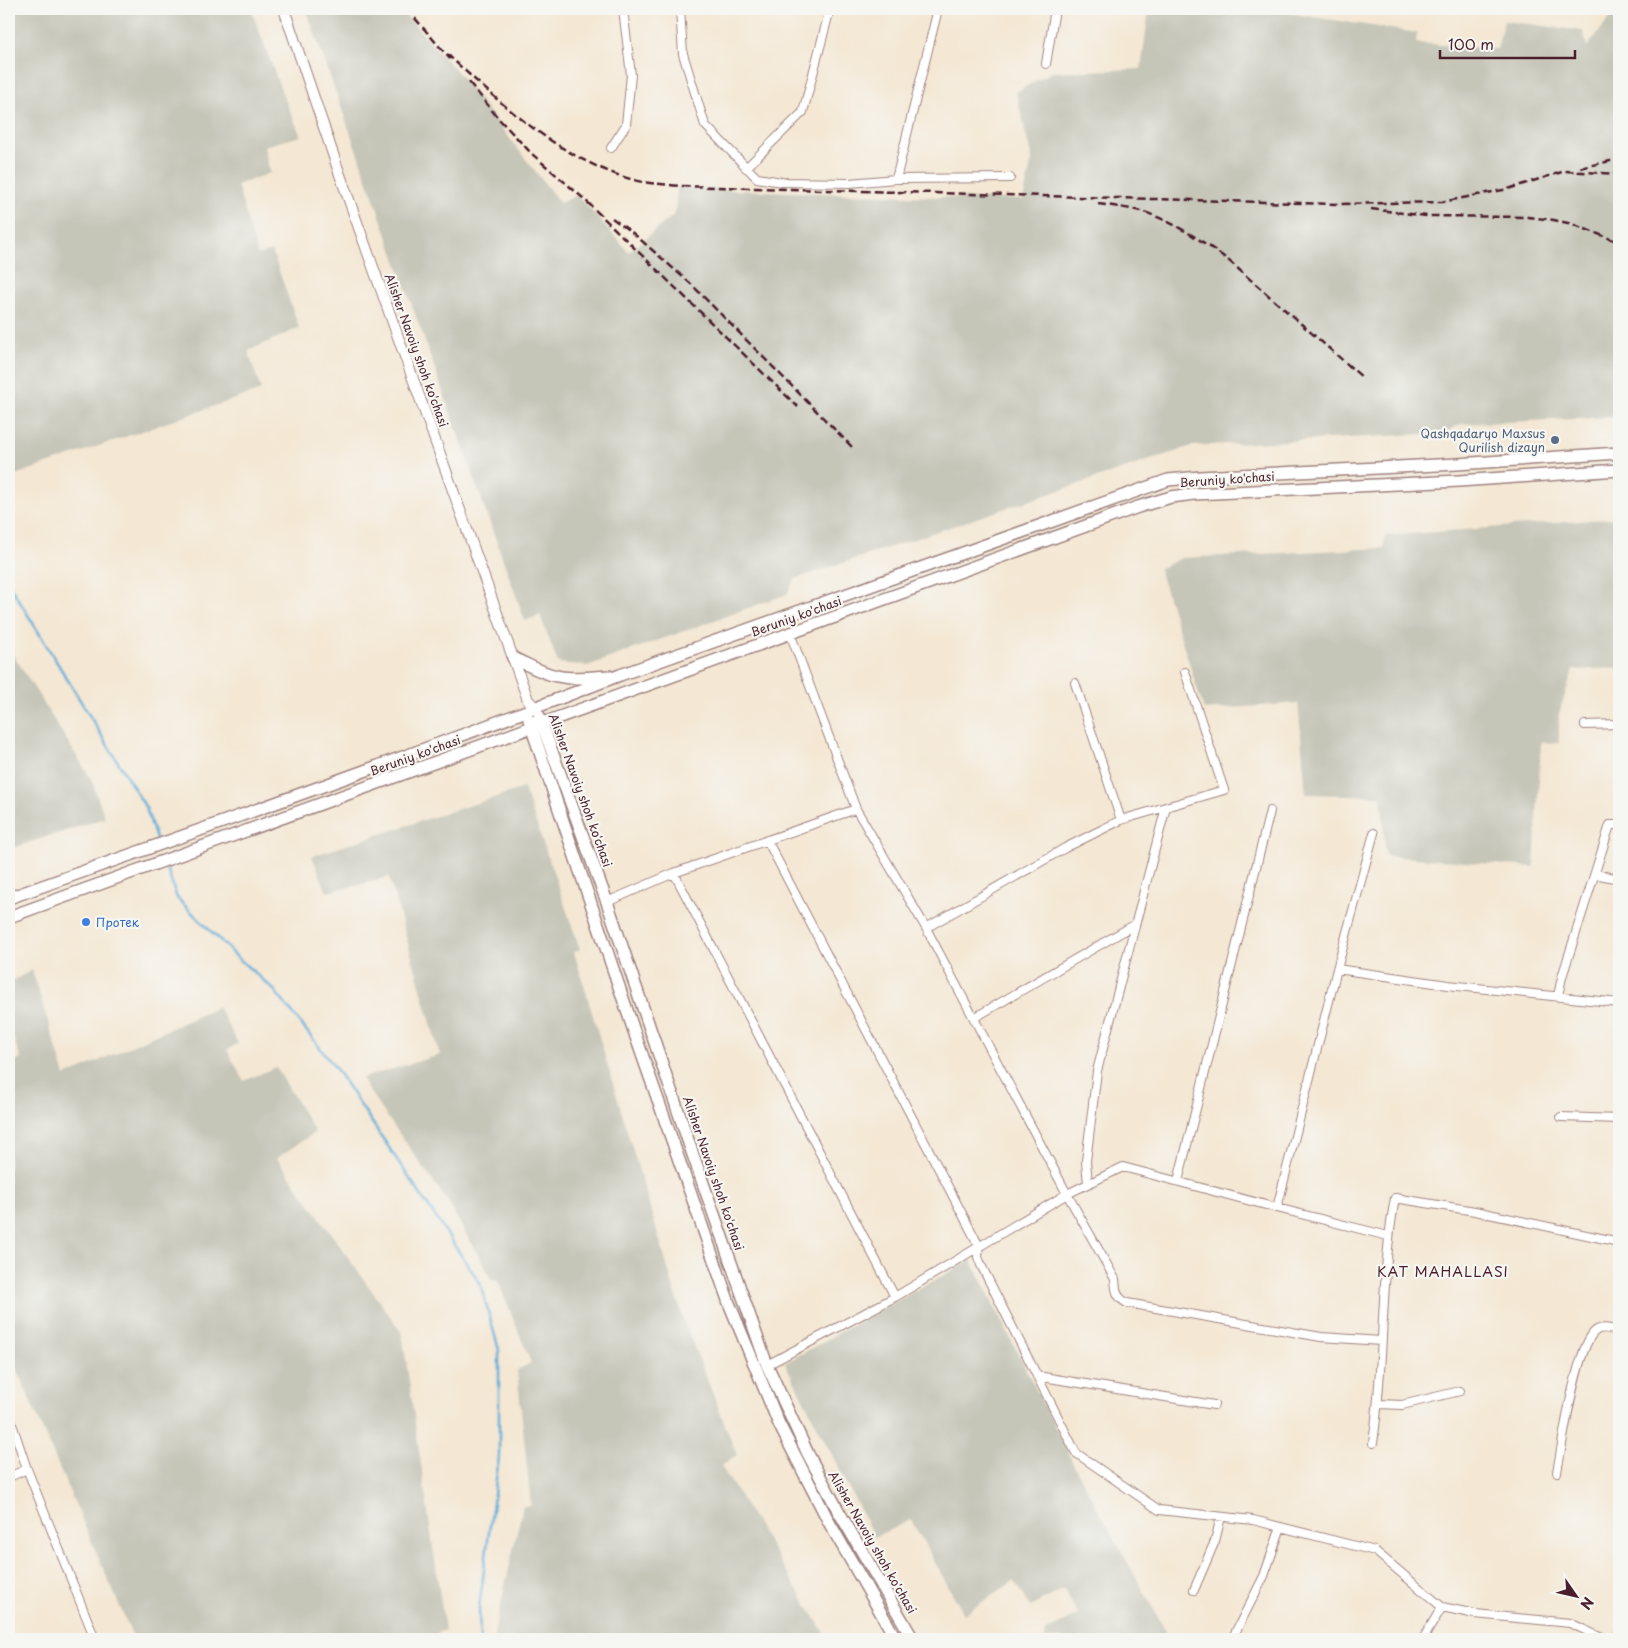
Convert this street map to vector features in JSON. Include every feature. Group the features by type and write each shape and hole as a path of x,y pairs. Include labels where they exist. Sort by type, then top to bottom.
{"main road":[{"name":"Beruniy ko'chasi","path":"9,898 205,828 530,706 1168,480 1619,453"},
{"path":"1457,464 1459,481"},
{"name":"Beruniy ko'chasi","path":"9,917 1171,496 1459,481 1619,470"},
{"path":"513,658 545,673 557,676 574,678 620,675"},
{"name":"Alisher Navoiy shoh ko'chasi","path":"530,706 607,902 767,1364 808,1454 913,1639"},
{"name":"Alisher Navoiy shoh ko'chasi","path":"537,725 637,1040 729,1303 778,1424 830,1524 896,1639"},
{"path":"34,889 40,906"}],"street":[{"name":"Alisher Navoiy shoh ko'chasi","path":"284,9 339,172 530,706"},
{"path":"611,148 626,125 631,75 623,9"},
{"path":"680,9 683,54 705,125 757,178 782,182 849,183 896,179 1010,178"},
{"path":"746,168 803,112 830,9"},
{"path":"896,179 938,9"},
{"path":"1046,64 1055,9"},
{"path":"790,633 856,809 926,928 1067,1194 1115,1280 1116,1294 1120,1299 1127,1303 1321,1337 1381,1341"},
{"path":"926,928 1065,848 1121,820 1224,790 1185,672"},
{"path":"1075,683 1121,820"},
{"path":"1586,725 1619,724"},
{"path":"1088,1184 1086,1161 1097,1071 1166,807"},
{"path":"607,902 674,873 856,809"},
{"path":"1178,1181 1270,811"},
{"path":"1558,996 1562,976 1610,825 1619,825"},
{"path":"1277,1208 1374,833"},
{"path":"767,840 979,1246 978,1257 981,1265 1076,1453 1159,1510 1253,1520 1375,1551 1442,1607 1475,1614 1570,1623 1604,1639"},
{"path":"674,873 895,1297"},
{"path":"1595,874 1619,879"},
{"path":"974,1018 1134,926"},
{"path":"1338,969 1448,985 1619,1003"},
{"path":"1560,1116 1619,1120"},
{"path":"767,1364 895,1297 1067,1194 1123,1167 1388,1236"},
{"path":"1373,1443 1379,1404 1388,1236 1395,1198 1475,1211 1619,1242"},
{"path":"1557,1472 1573,1386 1588,1339 1596,1330 1603,1328 1619,1331"},
{"path":"1037,1376 1214,1406"},
{"path":"1379,1404 1402,1404 1460,1391"},
{"path":"9,1415 27,1469 95,1639"},
{"path":"9,1477 27,1469"},
{"path":"1194,1590 1215,1541 1221,1517"},
{"path":"1232,1639 1264,1576 1281,1527"},
{"path":"1423,1639 1442,1607"},
{"path":"1616,1639 1619,1634"}],"shaded area":[{"path":"9,9 251,9 283,95 301,136 264,146 270,173 237,185 258,255 272,251 299,328 248,351 261,390 9,477"},
{"path":"306,9 400,9 461,76 560,203 577,195 629,252 675,214 677,188 1023,200 1032,160 1016,92 1052,72 1141,69 1149,9 1262,9 1417,33 1416,43 1497,49 1504,21 1583,31 1587,47 1617,9 1619,9 1619,417 1461,424 1444,433 1192,446 795,579 787,594 587,666 558,663 540,615 525,621"},
{"path":"1619,518 1619,668 1573,670 1559,713 1559,743 1541,742 1534,867 1386,856 1381,796 1306,794 1298,703 1204,710 1159,569 1181,558 1384,548 1385,536"},
{"path":"9,648 91,779 105,818 9,849"},
{"path":"524,788 580,949 574,952 683,1319 737,1455 721,1466 828,1639 493,1639 523,1506 531,1506 517,1370 531,1363 498,1281 492,1280 448,1202 366,1087 362,1078 440,1055 389,877 327,892 312,856"},
{"path":"32,970 65,1076 218,1007 238,1043 227,1050 244,1081 276,1067 315,1132 277,1158 402,1333 445,1630 438,1633 437,1639 134,1639 9,1352 9,1064 21,1059 9,1025 9,983"},
{"path":"971,1260 1077,1471 1170,1639 1045,1639 1044,1632 1078,1615 1064,1589 1030,1607 1014,1581 964,1614 911,1520 874,1537 785,1363"}],"waterway":[{"path":"9,584 146,808 157,842"},
{"path":"165,863 177,898 239,959 274,990 332,1063 480,1283 499,1350 499,1457 479,1608 480,1639"}],"railway":[{"path":"407,9 450,59"},
{"path":"447,54 511,111 557,145 607,171 634,180 657,184 1336,204 1442,202 1508,189 1565,171 1619,174"},
{"path":"469,82 499,119 532,154 583,198 798,407"},
{"path":"1580,168 1619,159"},
{"path":"1098,204 1144,212 1166,221 1198,239 1228,260 1363,378"},
{"path":"1371,209 1427,216 1528,217 1554,220 1572,224 1619,242"},
{"path":"612,218 634,234 691,284 854,449"}],"place":[{"name":"Qashqadaryo Maxsus Qurilish dizayn","path":"1555,440"},
{"name":"Протек","path":"86,922"}],"district":[{"name":"KAT MAHALLASI","path":"1443,1271"}]}
